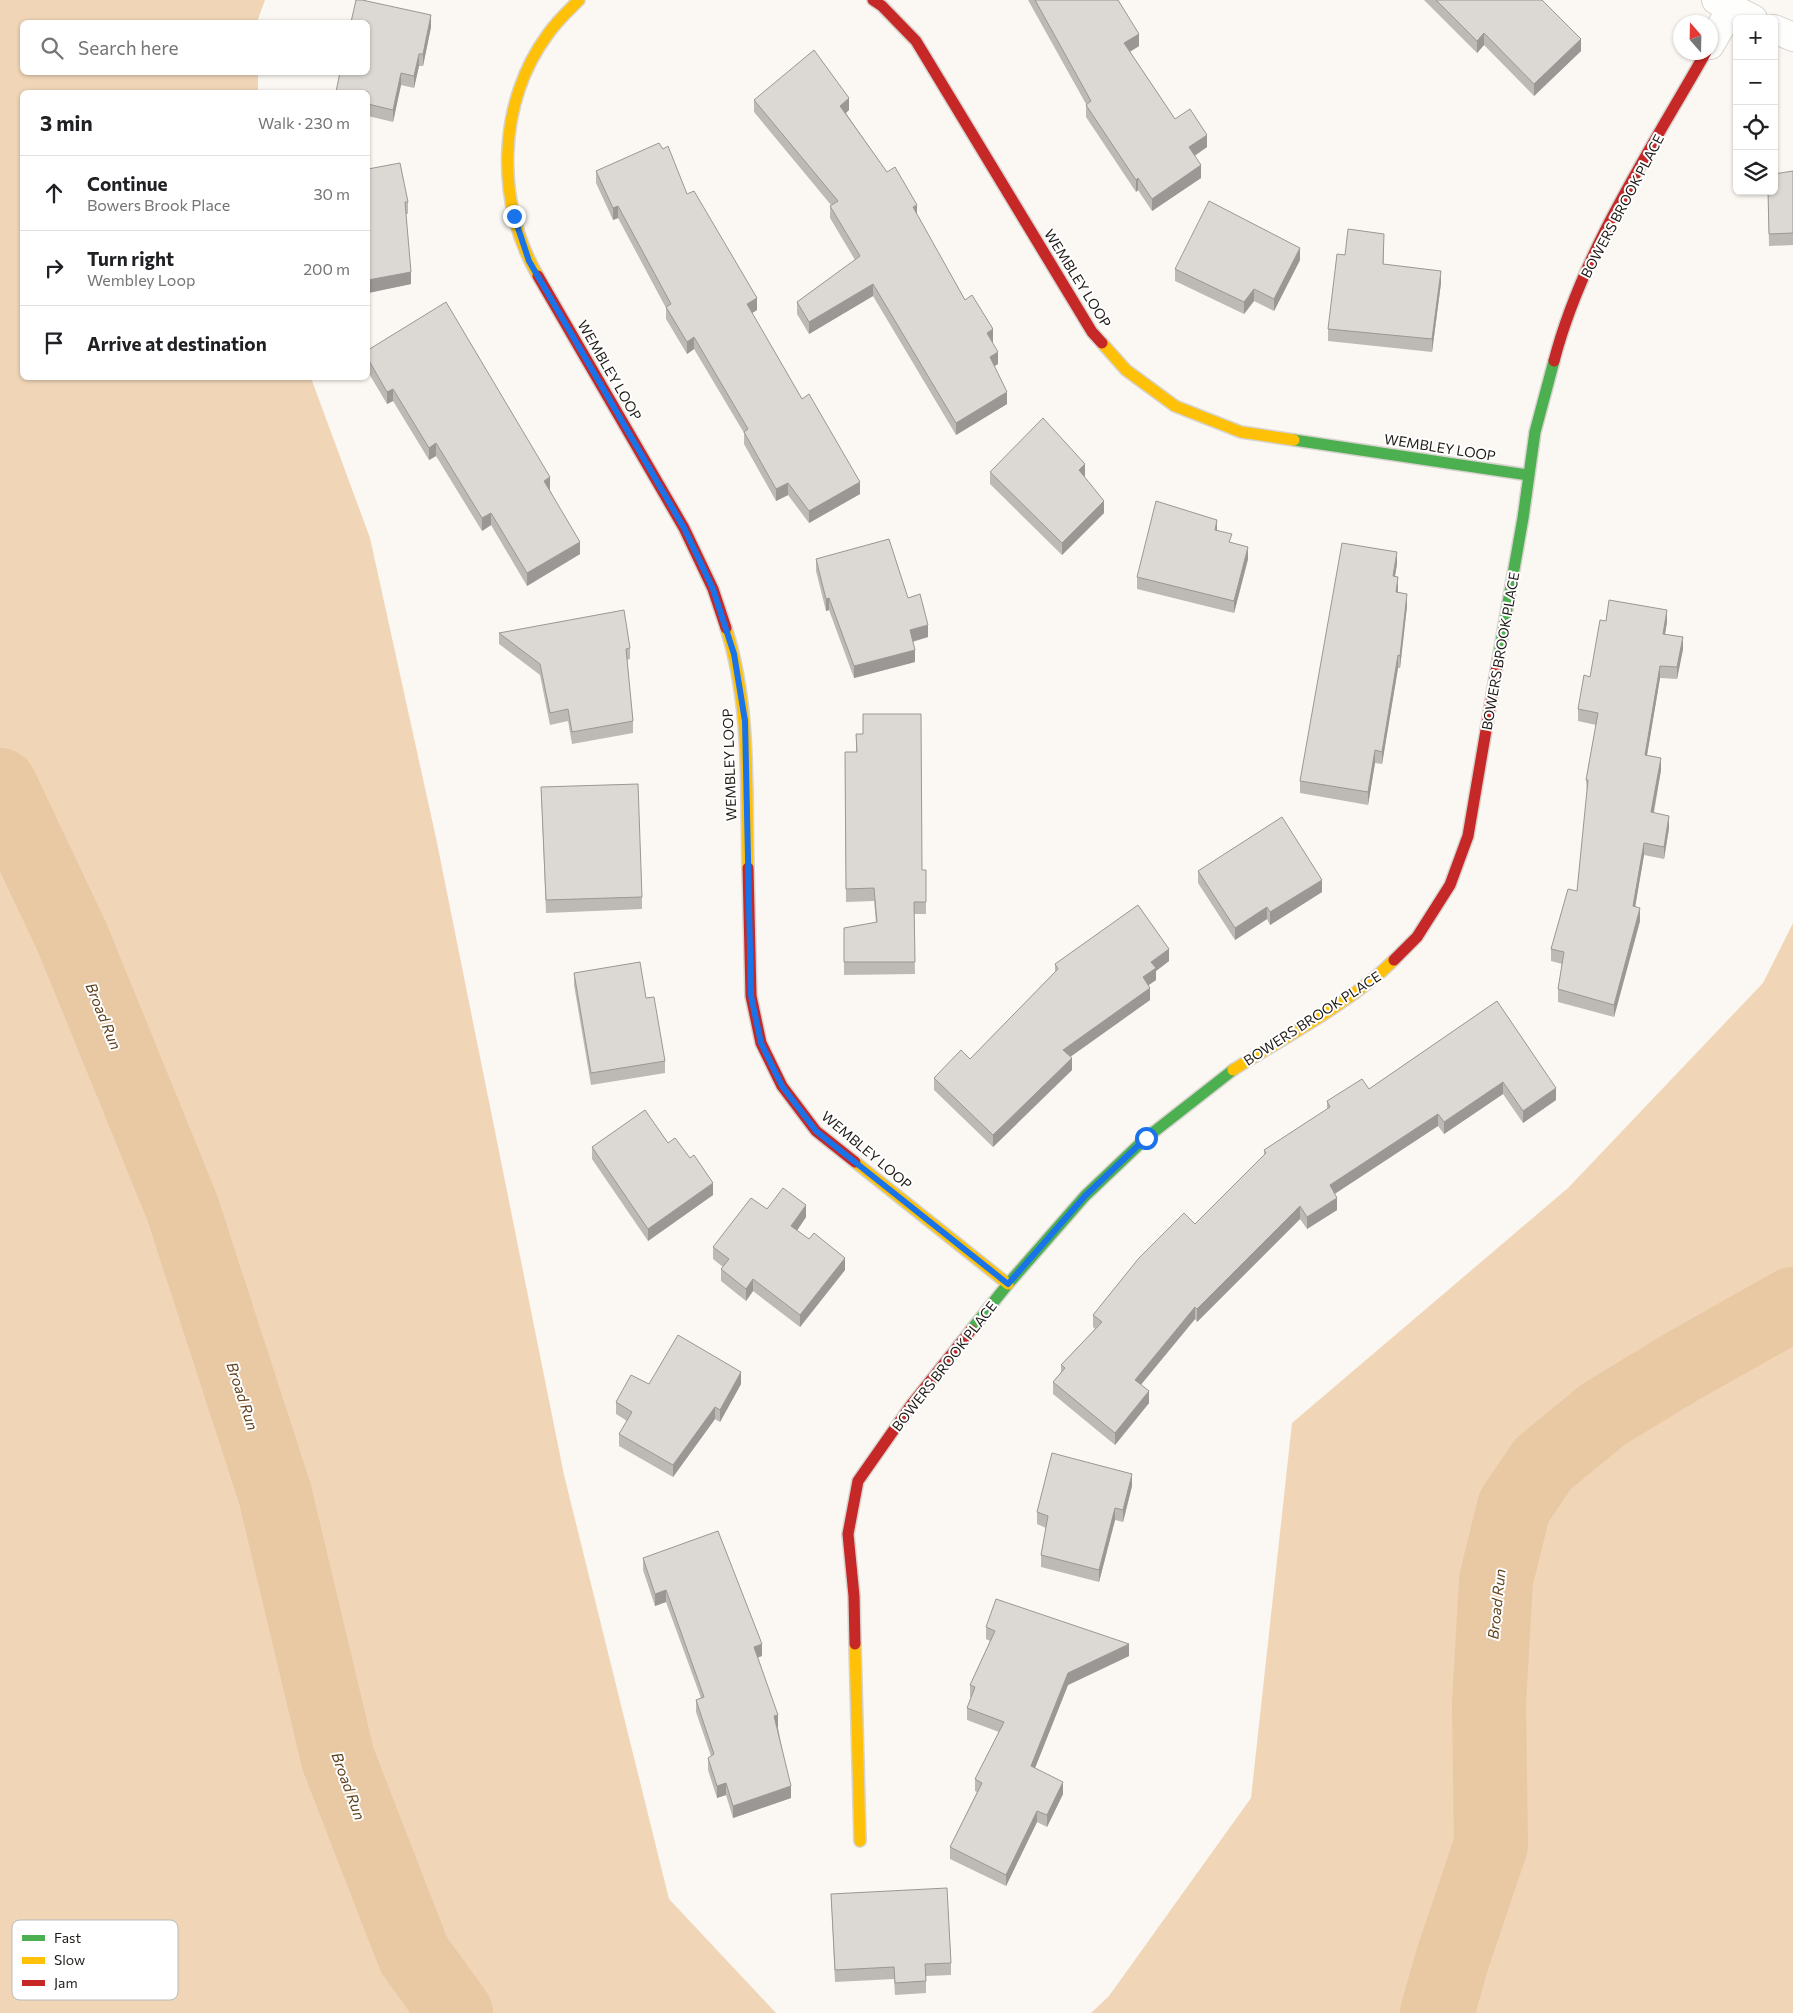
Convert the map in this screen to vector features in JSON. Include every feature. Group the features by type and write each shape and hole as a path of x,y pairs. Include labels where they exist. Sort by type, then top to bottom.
{"street":[{"name":"WEMBLEY LOOP","path":"579,0 547,34 524,75 513,111 507,168 514,216 529,261 684,528 713,589 734,654 745,721 751,996 761,1043 782,1086 816,1131 1008,1284"},
{"name":"WEMBLEY LOOP","path":"873,0 882,6 916,41 1092,332 1126,370 1175,406 1241,432 1528,475"},
{"path":"1718,32 1733,9"},
{"path":"1778,31 1793,37"},
{"name":"BOWERS BROOK PLACE","path":"860,1841 854,1596 848,1534 858,1481 912,1404 1008,1284 1085,1196 1146,1138 1227,1073 1338,1004 1380,974 1417,937 1450,885 1468,836 1523,518 1535,432 1557,348 1581,283 1611,220 1701,60"}],"shaded area":[{"path":"0,0 265,0 258,20 20,20 20,75 258,75 258,90 20,90 20,380 312,380 370,538 436,838 564,1475 669,1899 776,2013 0,2013"},
{"path":"1793,923 1793,2013 1091,2013 1109,1996 1251,1798 1292,1423 1568,1188 1763,983"}],"building":[{"path":"356,0 431,15 423,54 419,54 414,76 401,73 393,110 370,104 370,90 336,90 339,75 370,75 370,20 351,20"},
{"path":"1035,0 1118,0 1139,34 1124,43 1175,119 1190,109 1207,135 1189,147 1201,165 1152,199 1138,178 1136,180 1086,105 1091,101"},
{"path":"1436,0 1542,0 1581,39 1534,84 1484,33 1477,41"},
{"path":"814,50 849,98 840,106 887,172 895,167 917,205 913,207 965,300 972,295 993,329 987,333 998,352 990,357 1007,392 956,423 873,284 809,322 797,302 860,256 830,206 838,201 754,100"},
{"path":"659,143 663,149 668,146 687,194 694,191 757,298 747,304 802,399 809,394 860,482 809,511 788,483 776,489 744,432 748,429 694,337 687,342 666,307 671,304 618,206 613,208 596,171"},
{"path":"400,163 408,202 405,202 411,272 370,280 370,169"},
{"path":"1793,171 1793,233 1769,234 1768,195 1778,195 1778,173"},
{"path":"1209,201 1300,248 1274,299 1254,289 1244,302 1175,269"},
{"path":"1348,229 1384,234 1383,264 1441,271 1432,339 1328,329 1337,254 1345,255"},
{"path":"446,302 550,477 544,481 580,542 527,573 491,513 482,518 436,443 429,448 393,389 387,392 370,362 370,349"},
{"path":"1043,418 1085,464 1079,470 1104,501 1062,543 990,472"},
{"path":"1156,501 1217,520 1215,530 1232,534 1229,542 1248,547 1234,601 1137,577"},
{"path":"889,539 908,598 920,594 928,625 910,630 915,650 854,666 829,598 826,599 816,559"},
{"path":"1342,543 1397,552 1393,576 1398,577 1396,592 1407,594 1400,656 1398,655 1382,752 1375,750 1368,792 1300,781"},
{"path":"1609,600 1667,610 1663,634 1683,637 1677,667 1660,666 1645,755 1661,758 1651,812 1669,816 1664,847 1644,843 1633,906 1640,908 1614,1005 1558,989 1564,952 1551,949 1568,889 1577,891 1588,780 1586,780 1598,713 1578,709 1584,675 1590,677 1600,620 1606,621"},
{"path":"624,610 630,648 626,649 633,721 572,732 568,709 550,713 540,664 499,633"},
{"path":"863,714 921,714 922,870 926,870 926,902 914,902 915,962 844,962 844,928 877,922 874,888 846,889 845,752 857,752 856,734 863,734"},
{"path":"638,784 642,897 546,900 541,787"},
{"path":"1282,817 1322,880 1270,912 1267,907 1235,928 1198,871"},
{"path":"1138,905 1169,949 1151,962 1156,968 1143,977 1150,988 1063,1050 1072,1058 993,1135 934,1078 961,1050 970,1059 1058,969 1055,964"},
{"path":"640,962 646,998 654,997 665,1061 591,1073 574,973"},
{"path":"1497,1001 1556,1088 1523,1111 1503,1082 1444,1122 1438,1114 1330,1185 1337,1198 1307,1217 1300,1206 1197,1309 1195,1307 1135,1380 1149,1391 1115,1433 1053,1382 1065,1368 1061,1365 1102,1322 1093,1315 1139,1258 1184,1213 1195,1224 1266,1153 1264,1150 1330,1107 1327,1101 1362,1079 1369,1089"},
{"path":"645,1110 668,1143 675,1138 690,1158 694,1155 713,1183 648,1229 592,1147"},
{"path":"783,1188 806,1205 791,1226 809,1239 814,1233 845,1258 800,1315 753,1279 746,1289 721,1269 729,1259 713,1247 751,1198 767,1209"},
{"path":"678,1335 741,1372 720,1410 715,1407 673,1465 619,1434 632,1412 616,1402 631,1375 649,1384"},
{"path":"1052,1453 1132,1474 1123,1510 1115,1508 1099,1570 1041,1555 1048,1516 1037,1512"},
{"path":"718,1531 762,1644 754,1647 778,1715 774,1716 791,1786 733,1806 726,1783 717,1786 708,1758 714,1754 696,1700 704,1697 666,1590 655,1594 643,1558"},
{"path":"996,1599 1129,1644 1068,1673 1031,1766 1063,1782 1047,1815 1037,1811 1006,1875 950,1847 982,1783 975,1779 1004,1722 967,1708 975,1687 970,1685 995,1631 986,1627"},
{"path":"947,1888 951,1963 925,1964 926,1981 895,1983 894,1967 835,1970 831,1894"}],"waterway":[{"name":"Broad Run","path":"0,785 72,937 182,1207 275,1494 338,1759 414,1955 456,2013"},
{"name":"Broad Run","path":"1437,2013 1453,1957 1491,1845 1489,1703 1496,1580 1514,1507 1543,1464 1604,1414 1683,1366 1793,1304"}],"traffic: fast":[{"path":"1499,654 1523,518 1535,432 1554,361"},
{"path":"1294,440 1528,475"},
{"path":"971,1330 1008,1284 1085,1196 1146,1138 1233,1070"}],"traffic: slow":[{"path":"538,276 524,247 514,217 509,186 508,154 511,122 519,91 531,61 551,29 579,0"},
{"path":"1102,343 1126,370 1175,406 1241,432 1294,440"},
{"path":"726,628 740,687 746,747 748,868"},
{"path":"1233,1070 1338,1005 1377,976 1394,960"},
{"path":"855,1162 1008,1284"},
{"path":"855,1644 860,1841"}],"traffic: jam":[{"path":"873,0 882,6 916,41 1092,332 1102,343"},
{"path":"1554,361 1566,321 1600,241 1641,164 1701,60"},
{"path":"538,276 684,528 713,589 726,628"},
{"path":"1394,960 1417,937 1450,885 1468,836 1499,654"},
{"path":"748,868 751,996 761,1043 782,1086 816,1131 855,1162"},
{"path":"855,1644 854,1596 848,1534 858,1481 912,1404 971,1330"}],"route":[{"path":"514,216 529,261 684,528 713,589 734,654 745,721 751,996 761,1043 782,1086 816,1131 1008,1284 1085,1196 1146,1138"}]}
